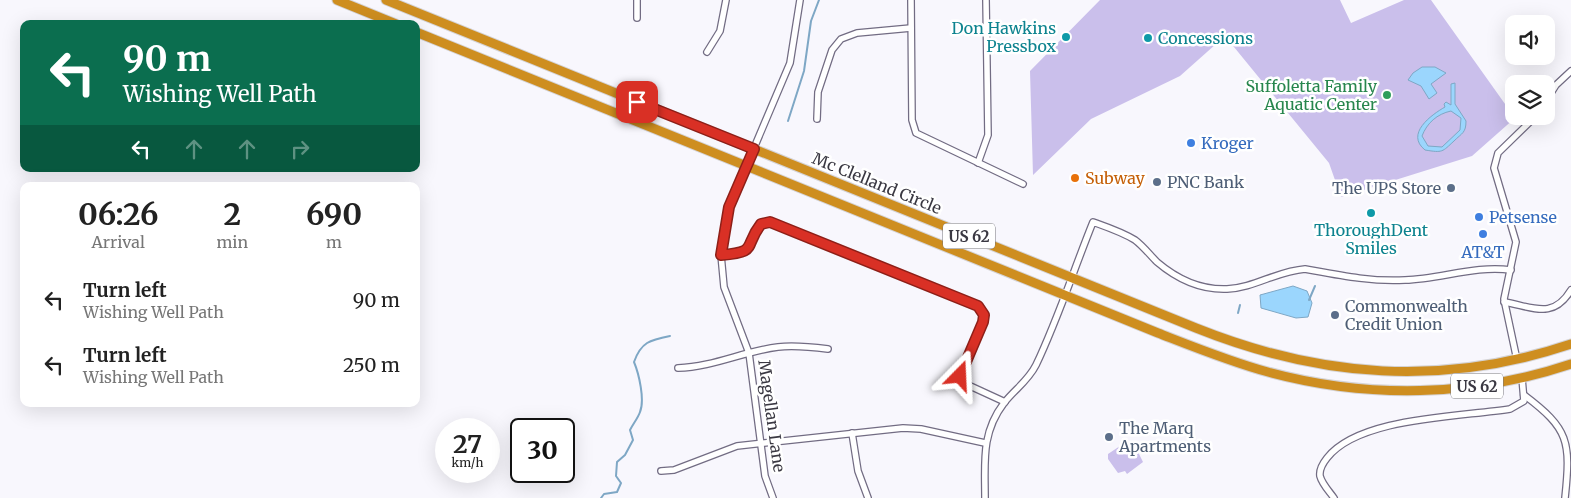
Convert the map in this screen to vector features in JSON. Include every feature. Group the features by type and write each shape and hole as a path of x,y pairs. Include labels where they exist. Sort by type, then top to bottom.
{"highway":[{"path":"337,0 386,20"},
{"name":"Mc Clelland Circle","path":"386,0 1220,338 1261,351 1310,363 1354,370 1422,372 1482,367 1517,360 1571,344"},
{"name":"Mc Clelland Circle","path":"420,34 1232,361 1317,383 1371,390 1424,391 1474,387 1522,378 1571,364"},
{"path":"1517,360 1522,378"}],"street":[{"path":"636,18 637,0"},
{"path":"707,52 720,31 726,0"},
{"name":"Magellan Lane","path":"773,498 765,476 749,353 724,287 721,255 729,207 790,63 796,36 800,0"},
{"path":"911,0 912,120 916,133 1023,184"},
{"path":"978,163 988,135 986,0"},
{"path":"817,120 818,92 832,50 841,39 857,33 911,28"},
{"path":"1555,87 1571,71"},
{"path":"1517,360 1504,302 1516,247 1515,235 1494,168 1498,153 1527,125"},
{"path":"721,255 744,253 751,246 761,224 770,222 978,306 984,315 983,322 960,376 968,385 1005,402"},
{"path":"985,498 985,443 993,421 1005,402 1019,389 1036,365 1093,222 1126,235 1170,272 1182,279 1198,286 1212,289 1243,287 1293,270 1305,269 1380,280 1405,280 1484,268 1511,270"},
{"path":"1504,302 1544,310 1559,305 1571,290"},
{"path":"678,368 695,367 778,347 808,346 828,349"},
{"path":"1334,498 1325,486 1320,470 1330,454 1361,434 1394,424 1510,409 1524,401 1522,378"},
{"path":"1524,395 1553,417 1566,438 1569,462 1565,498"},
{"path":"661,471 674,470 737,446 903,428 985,443"},
{"path":"852,433 858,471 868,498"}],"shaded area":[{"name":"Suffoletta Family Aquatic Center","path":"1100,0 1340,0 1351,23 1404,0 1431,0 1505,104 1505,125 1507,125 1472,156 1341,197 1329,163 1225,36 1180,76 1091,119 1033,175 1030,71"},
{"path":"1126,442 1134,444 1143,462 1127,474 1125,471 1118,473 1108,459 1108,454"}],"water":[{"path":"1422,67 1435,67 1446,73 1431,84 1437,93 1429,99 1421,86 1408,80 1413,73"},
{"path":"1455,83 1455,104 1466,121 1466,125 1461,134 1442,151 1425,150 1418,138 1419,131 1427,120 1445,107 1444,104 1446,102 1451,105 1451,84","holes":["1451,111 1461,118 1460,130 1442,147 1428,146 1422,136 1433,120 1441,114"]},
{"path":"1293,286 1307,291 1312,303 1308,317 1296,318 1261,308 1260,295"}],"waterway":[{"path":"788,121 804,71 811,21 819,0"},
{"path":"1309,300 1315,286"},
{"path":"1238,313 1240,305"},
{"path":"601,498 604,494 617,492 621,483 616,476 617,462 625,455 633,440 630,430 640,412 642,401 641,387 634,362 640,350 647,343 670,336"}],"place":[{"name":"Don Hawkins Pressbox","path":"1066,37"},
{"name":"Concessions","path":"1148,38"},
{"name":"Suffoletta Family Aquatic Center","path":"1387,95"},
{"name":"Kroger","path":"1191,143"},
{"name":"Subway","path":"1075,178"},
{"name":"PNC Bank","path":"1157,182"},
{"name":"The UPS Store","path":"1451,188"},
{"name":"ThoroughDent Smiles","path":"1371,213"},
{"name":"Petsense","path":"1479,217"},
{"name":"AT&T","path":"1483,234"},
{"name":"Commonwealth Credit Union","path":"1335,315"},
{"name":"The Marq Apartments","path":"1109,437"}],"route":[{"path":"637,102 754,149 729,207 724,225 721,255 741,254 747,251 761,224 770,222 978,306 984,315 983,322 960,376"}]}
